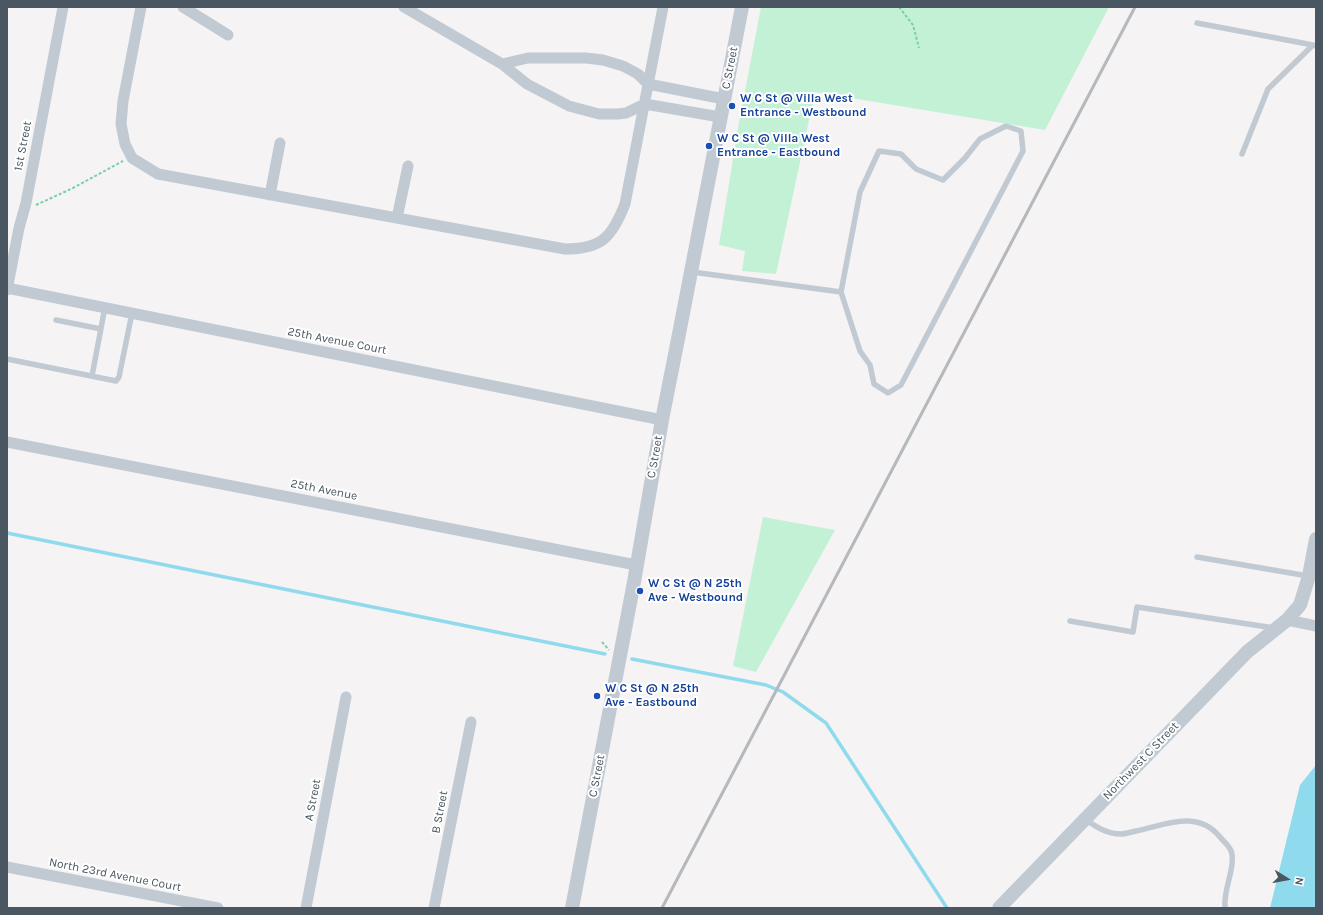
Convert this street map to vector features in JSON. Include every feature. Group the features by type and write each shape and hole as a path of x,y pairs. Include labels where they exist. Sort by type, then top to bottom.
{"street":[{"name":"1st Street","path":"7,289 19,228 26,203 63,7"},
{"path":"142,7 123,101 120,124 125,144 132,158 158,174 565,249 581,249 595,245 609,234 618,220 625,204 663,7"},
{"path":"183,7 228,35"},
{"path":"404,7 502,64 526,84 569,106 583,111 599,114 618,114 626,113 645,104 720,118"},
{"name":"C Street","path":"572,908 662,420 742,7"},
{"path":"502,64 528,58 586,58 603,60 623,66 638,74 648,84 724,99"},
{"path":"270,195 280,143"},
{"path":"397,218 408,166"},
{"name":"25th Avenue Court","path":"7,289 105,307 662,420"},
{"name":"25th Avenue","path":"7,442 636,565"},
{"name":"Northwest C Street","path":"999,908 1247,652 1287,620 1300,604 1309,576 1316,539"},
{"path":"1287,620 1316,626"},
{"name":"A Street","path":"306,908 346,697"},
{"name":"B Street","path":"434,908 471,722"},
{"name":"North 23rd Avenue Court","path":"7,867 218,908"}],"lane":[{"path":"1198,23 1314,46"},
{"path":"1242,154 1268,89 1314,46"},
{"path":"1006,126 1021,131 1023,151 1002,193 901,385 888,393 874,384 870,365 860,351 841,292 860,192 879,151 901,154 916,168 944,180 965,158 980,139 1006,126"},
{"path":"691,272 841,292"},
{"path":"92,376 105,307"},
{"path":"7,359 116,381 119,377 132,313"},
{"path":"56,320 101,329"},
{"path":"1197,557 1309,576"},
{"path":"1070,620 1133,632 1137,607 1276,628"},
{"path":"1085,819 1102,830 1121,834 1183,820 1206,825 1212,829 1230,848 1232,854 1233,864 1224,900 1225,908"}],"path":[{"path":"899,7 913,25 919,48"},
{"path":"35,205 73,188 131,156"},
{"path":"602,642 610,651"}],"green space":[{"path":"761,7 1109,7 1045,130 815,92 776,274 742,271 745,251 719,245 738,128"},
{"path":"763,517 835,530 756,672 733,666"}],"water":[{"path":"1316,765 1316,908 1270,908 1300,785"}],"waterway":[{"path":"7,533 605,654"},
{"path":"632,659 766,685 783,692 826,723 947,908"}],"railway":[{"path":"662,908 1135,7"}],"place":[{"name":"W C St @ Villa West Entrance - Westbound","path":"732,106"},
{"name":"W C St @ Villa West Entrance - Eastbound","path":"709,146"},
{"name":"W C St @ N 25th Ave - Westbound","path":"640,591"},
{"name":"W C St @ N 25th Ave - Eastbound","path":"597,696"}]}
